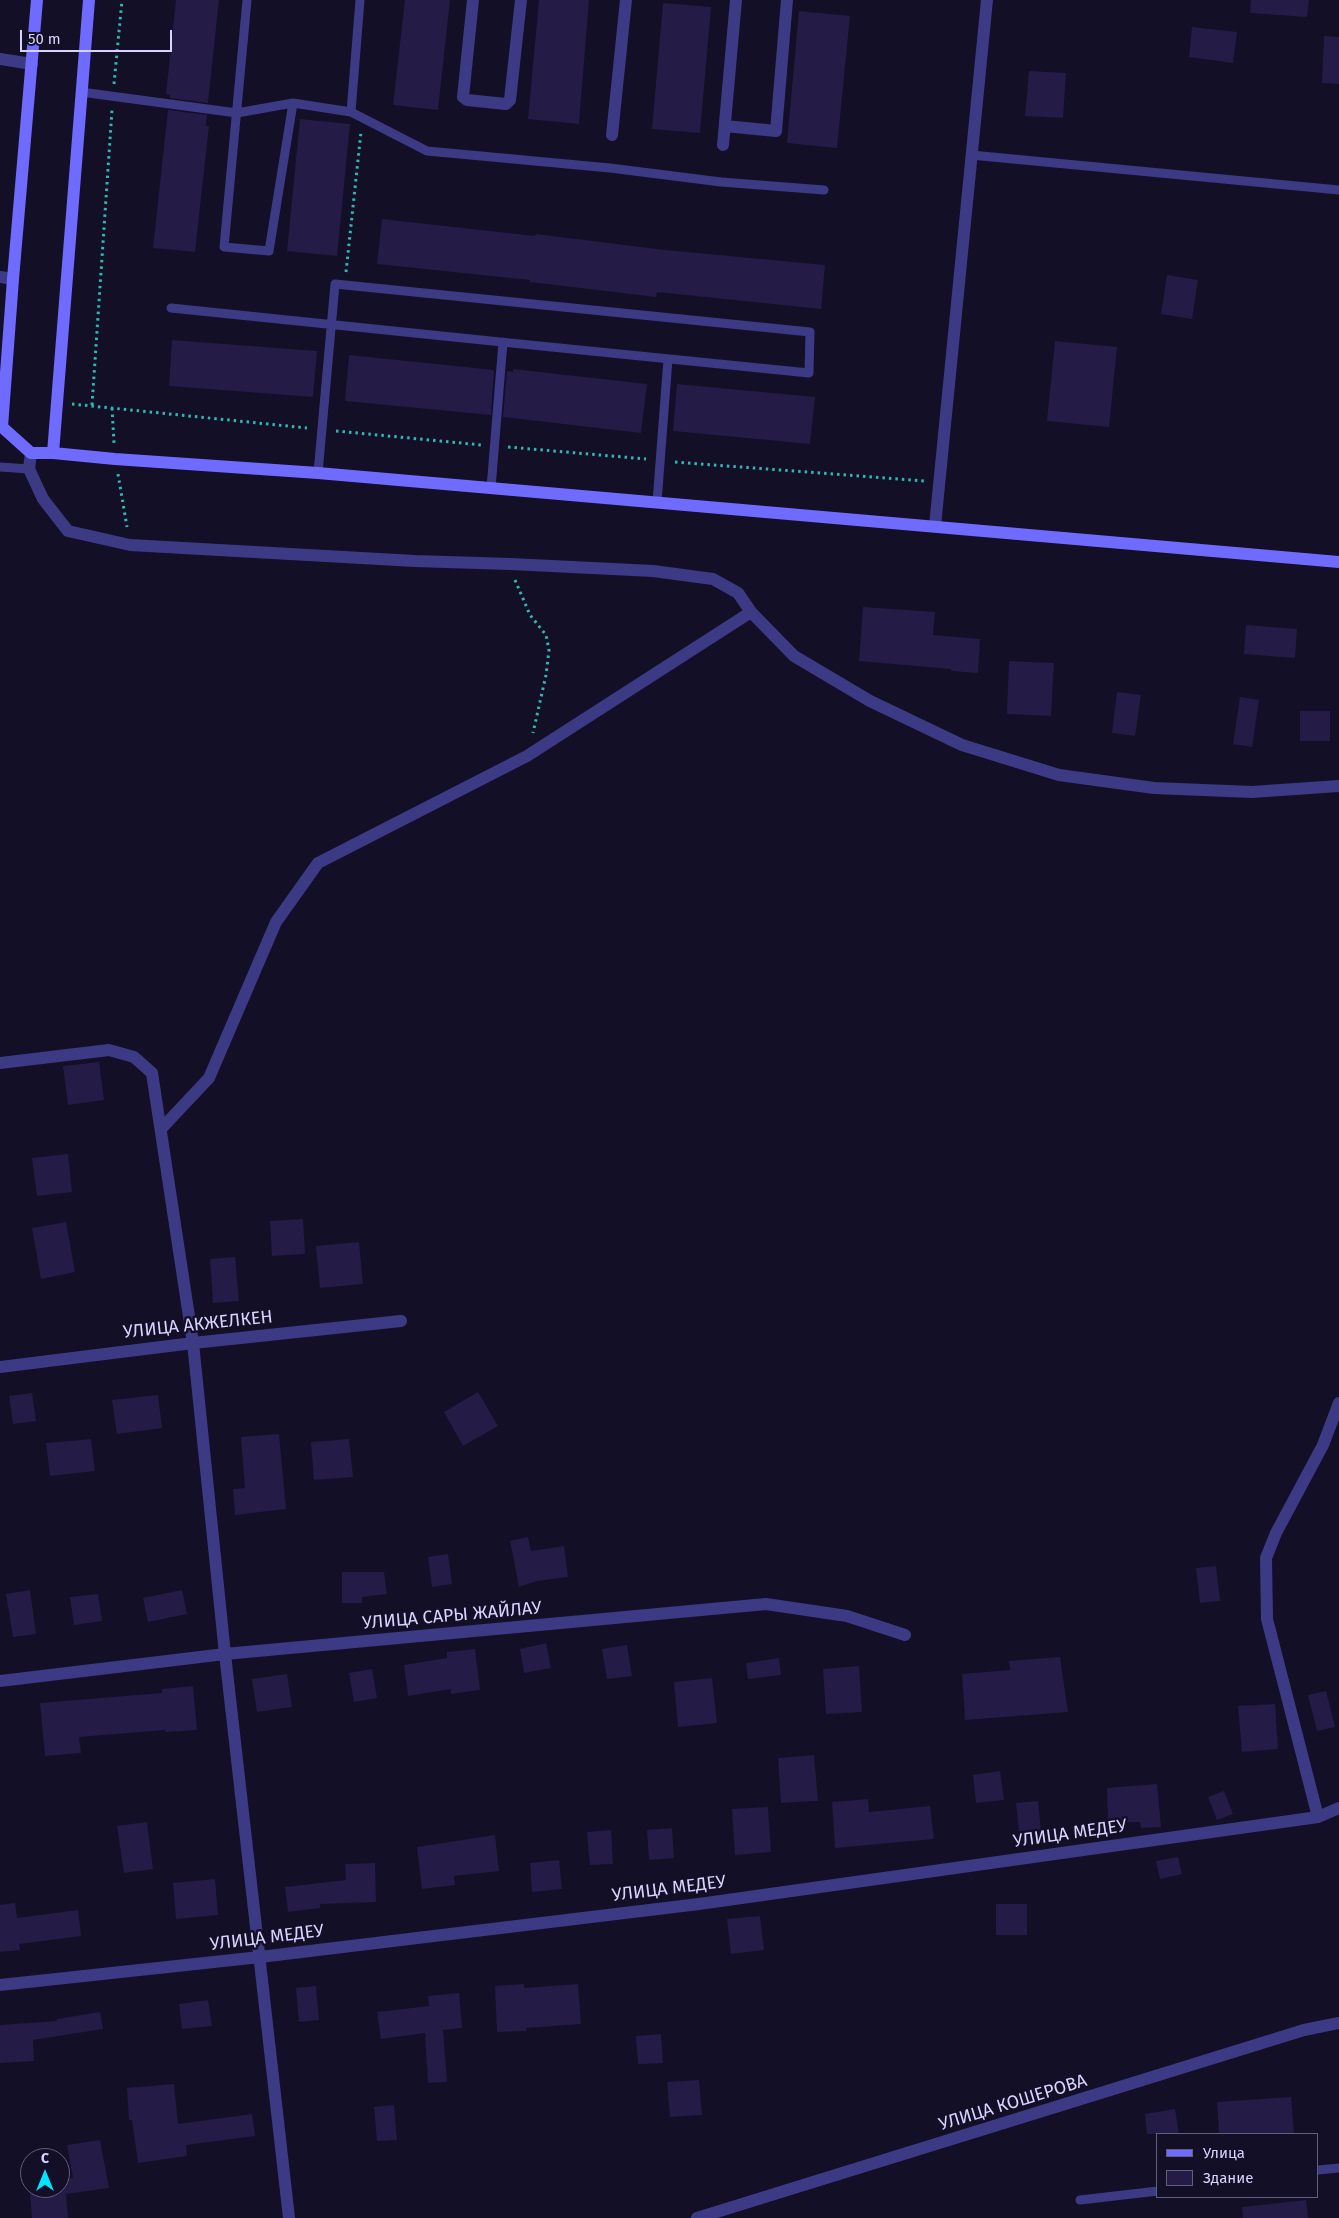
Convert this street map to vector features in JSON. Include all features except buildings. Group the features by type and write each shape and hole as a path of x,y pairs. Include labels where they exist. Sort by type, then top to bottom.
{"street":[{"path":"38,0 2,426 31,453 53,453 115,460 318,473 1339,562"},
{"path":"53,453 89,0"},
{"path":"473,0 463,97 467,100 506,104 510,100 521,0"},
{"path":"612,136 626,0"},
{"path":"723,145 736,0"},
{"path":"725,126 776,131 787,0"},
{"path":"935,526 987,0"},
{"path":"0,59 32,64"},
{"path":"0,277 13,279"},
{"path":"31,453 29,469 43,499 68,531 130,545 415,561 653,571 713,579 738,593 751,612 794,656 870,701 962,745 1059,775 1154,788 1252,792 1339,786"},
{"path":"161,1129 209,1078 276,922 318,863 527,756 751,612"},
{"path":"0,1063 109,1050 134,1057 152,1072 193,1342 224,1654 289,2218"},
{"name":"УЛИЦА АКЖЕЛКЕН","path":"0,1367 193,1342 401,1321"},
{"path":"1318,1817 1267,1619 1266,1558 1276,1533 1323,1446 1339,1403"},
{"name":"УЛИЦА САРЫ ЖАЙЛАУ","path":"0,1681 224,1654 766,1604 847,1616 905,1635"},
{"name":"УЛИЦА МЕДЕУ","path":"0,1986 699,1904 1318,1817 1339,1808"},
{"name":"УЛИЦА КОШЕРОВА","path":"697,2218 1304,2030 1339,2023"}],"lane":[{"path":"247,0 224,247 269,251 292,103"},
{"path":"352,112 360,0"},
{"path":"81,92 237,113 292,103 352,112 427,151 610,168 720,182 824,190"},
{"path":"971,155 1339,190"},
{"path":"171,308 331,325 809,373 810,332 335,284 331,325 318,473"},
{"path":"491,488 502,342"},
{"path":"657,502 668,359"},
{"path":"0,467 29,469"},
{"path":"1319,2170 1339,2168"},
{"path":"1080,2200 1156,2191"}],"path":[{"path":"92,406 112,96 122,0"},
{"path":"344,285 363,118"},
{"path":"511,564 522,598 530,615 546,635 549,650 546,676 527,756"}]}
